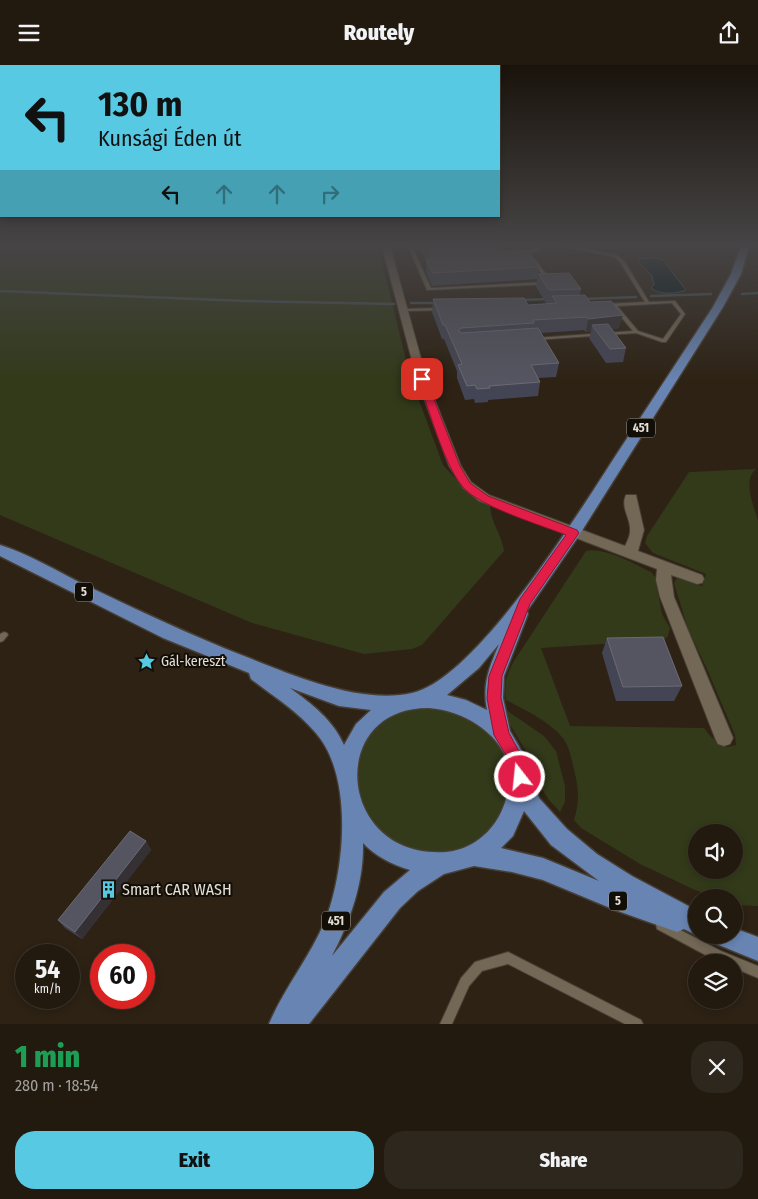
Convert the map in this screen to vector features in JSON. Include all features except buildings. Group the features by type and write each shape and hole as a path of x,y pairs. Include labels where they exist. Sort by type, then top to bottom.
{"main road":[{"name":"451","path":"410,702 440,690 473,663 524,602 573,533 727,291"},
{"name":"5","path":"1,550 169,633 242,663 339,698 359,702 437,700 473,711 488,721 502,735 514,755 520,777 533,806 558,836 577,852 626,884 688,919"},
{"name":"451","path":"502,735 494,698 495,676 524,602"},
{"name":"5","path":"242,663 287,695 315,719 335,745 346,770"},
{"name":"5","path":"410,702 375,717 364,728 348,754 346,770 351,807 362,825 383,846 396,854 418,861 441,863 474,855 492,845 505,830 514,814 520,795 520,777"},
{"name":"451","path":"282,1024 334,928 347,890 352,853 351,807"},
{"name":"5","path":"474,855 512,861 543,869 615,899 688,922"},
{"name":"451","path":"293,1024 392,900 410,883 441,863"},
{"path":"743,943 758,949"}],"street":[{"path":"399,291 422,379 462,480 474,492 484,498 573,533 697,579"},
{"path":"630,554 638,530 630,505 631,498"},
{"path":"664,567 663,579 667,597 724,738"}],"lane":[{"path":"640,291 648,303"},
{"path":"529,339 636,332 664,341 683,314 672,302 595,305"},
{"path":"614,305 636,332"},
{"path":"404,310 452,308"},
{"path":"615,899 717,955 758,972"},
{"path":"441,1024 465,982 479,966 508,958 637,1024"},
{"path":"446,1024 465,982"}],"green space":[{"path":"0,291 389,291 410,376 443,465 468,492 490,505 492,517 504,551 422,645 412,649 364,654 252,623 0,515"},
{"path":"756,469 752,474 749,487 758,521 758,906 743,905 743,889 693,889 640,864 581,828 574,820 578,803 577,786 565,741 543,720 506,700 506,680 514,661 586,551 601,551 610,553 651,572 655,577 662,614 670,628 668,636 664,640 541,648 570,726 704,728 711,737 727,747 736,745 735,735 688,629 674,583 677,578 702,586 706,574 653,553 645,543 647,536 689,472"},
{"path":"442,703 505,742 518,788 485,845 426,859 370,831 348,766 384,715"},
{"path":"502,707 544,736 556,751 565,786 565,802 560,812 549,800 534,777 527,753 505,716"}],"water":[{"path":"656,291 683,291 668,293"}],"waterway":[{"path":"0,291 245,301 394,304"},
{"path":"742,294 758,293"},
{"path":"651,296 711,294"},
{"path":"583,299 636,297"},
{"path":"520,300 550,299"},
{"path":"411,303 438,303"}],"place":[{"name":"Gál-kereszt","path":"147,661"},
{"name":"Smart CAR WASH","path":"108,889"}],"route":[{"path":"422,379 462,480 474,492 484,498 573,533 524,602 495,676 494,698 497,716 502,735 514,755 520,777"}]}
